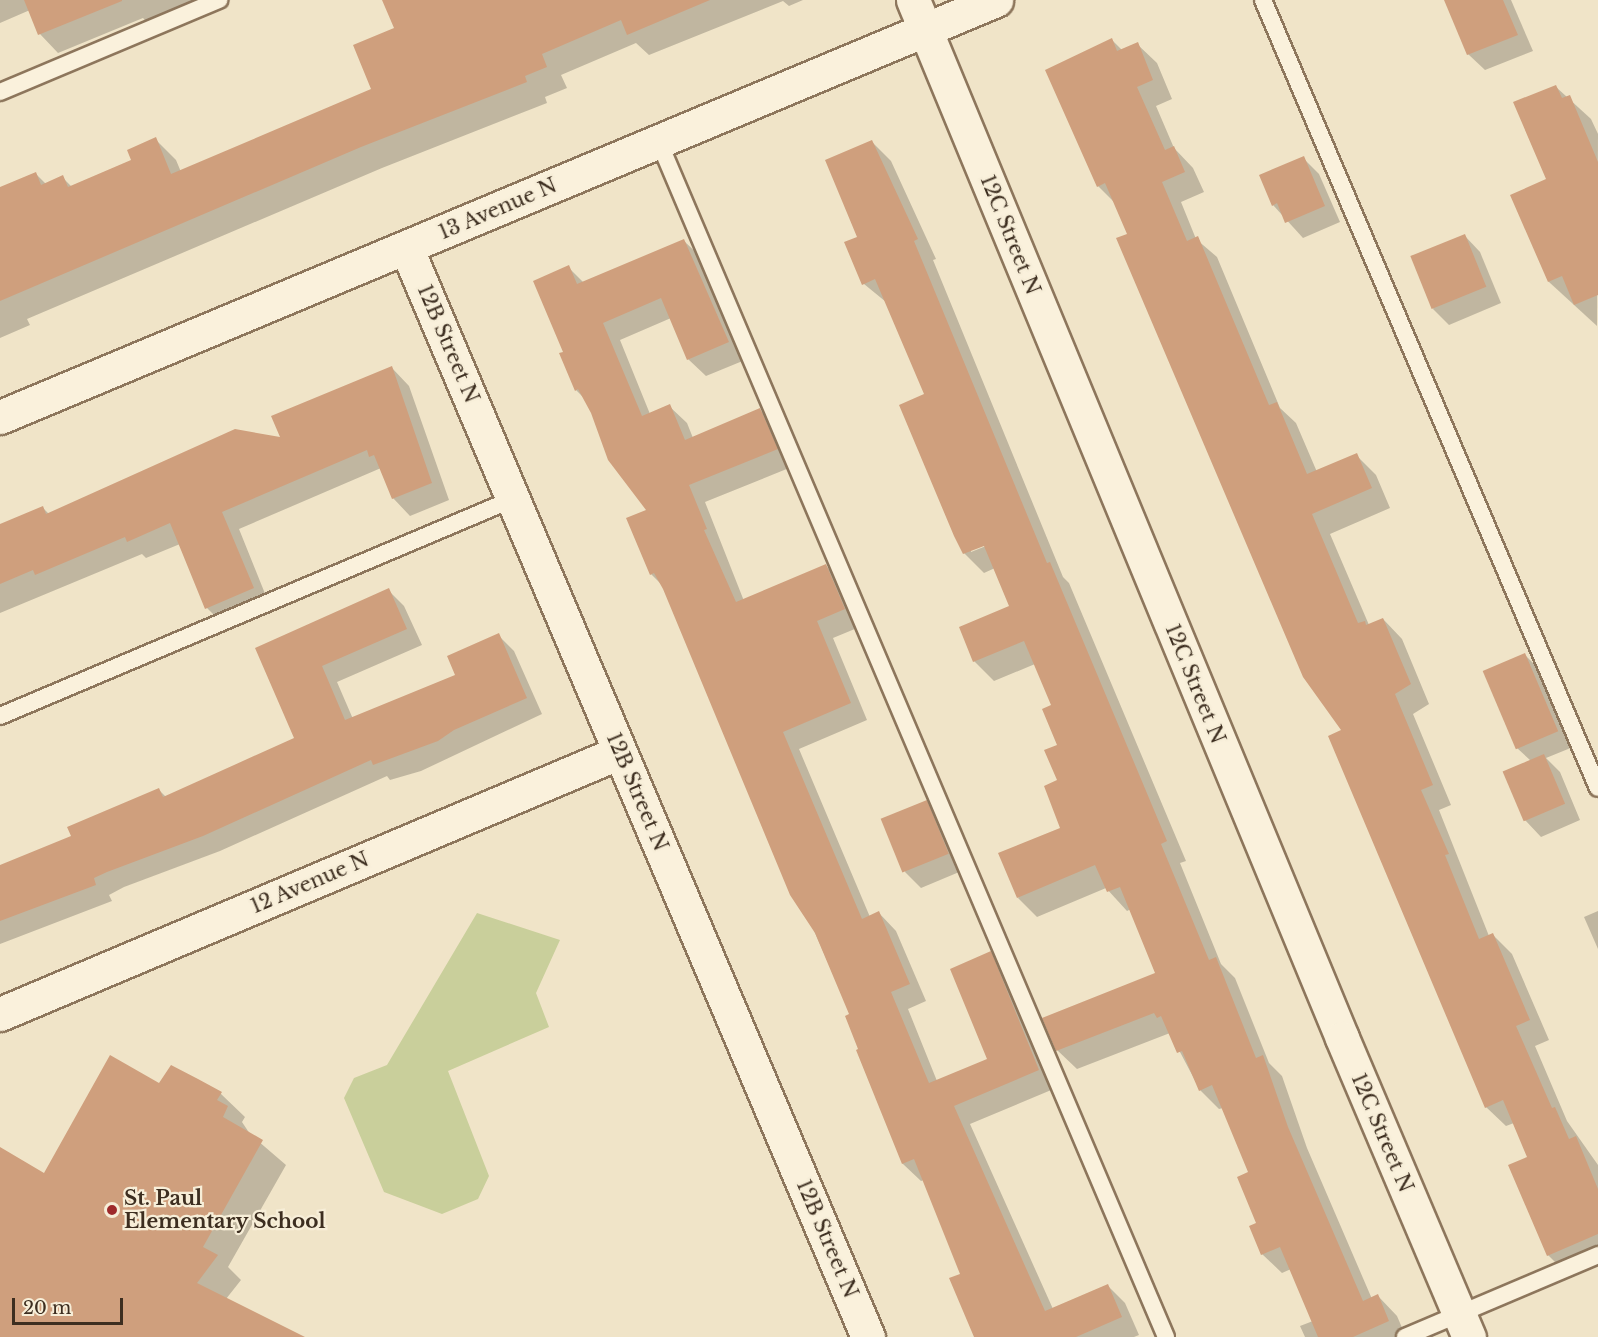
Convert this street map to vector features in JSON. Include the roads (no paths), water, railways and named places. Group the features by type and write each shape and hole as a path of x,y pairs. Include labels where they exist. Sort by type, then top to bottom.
{"street":[{"name":"12C Street N","path":"913,0 1464,1326"},
{"name":"13 Avenue N","path":"0,417 996,0"},
{"name":"12B Street N","path":"406,247 868,1337"},
{"name":"12 Avenue N","path":"0,1014 620,752"}],"lane":[{"path":"0,92 219,0"},
{"path":"1263,0 1598,788"},
{"path":"659,142 1166,1337"},
{"path":"0,716 513,499"},
{"path":"1405,1337 1464,1326 1598,1255"}],"place":[{"name":"St. Paul Elementary School","path":"112,1210"}]}
